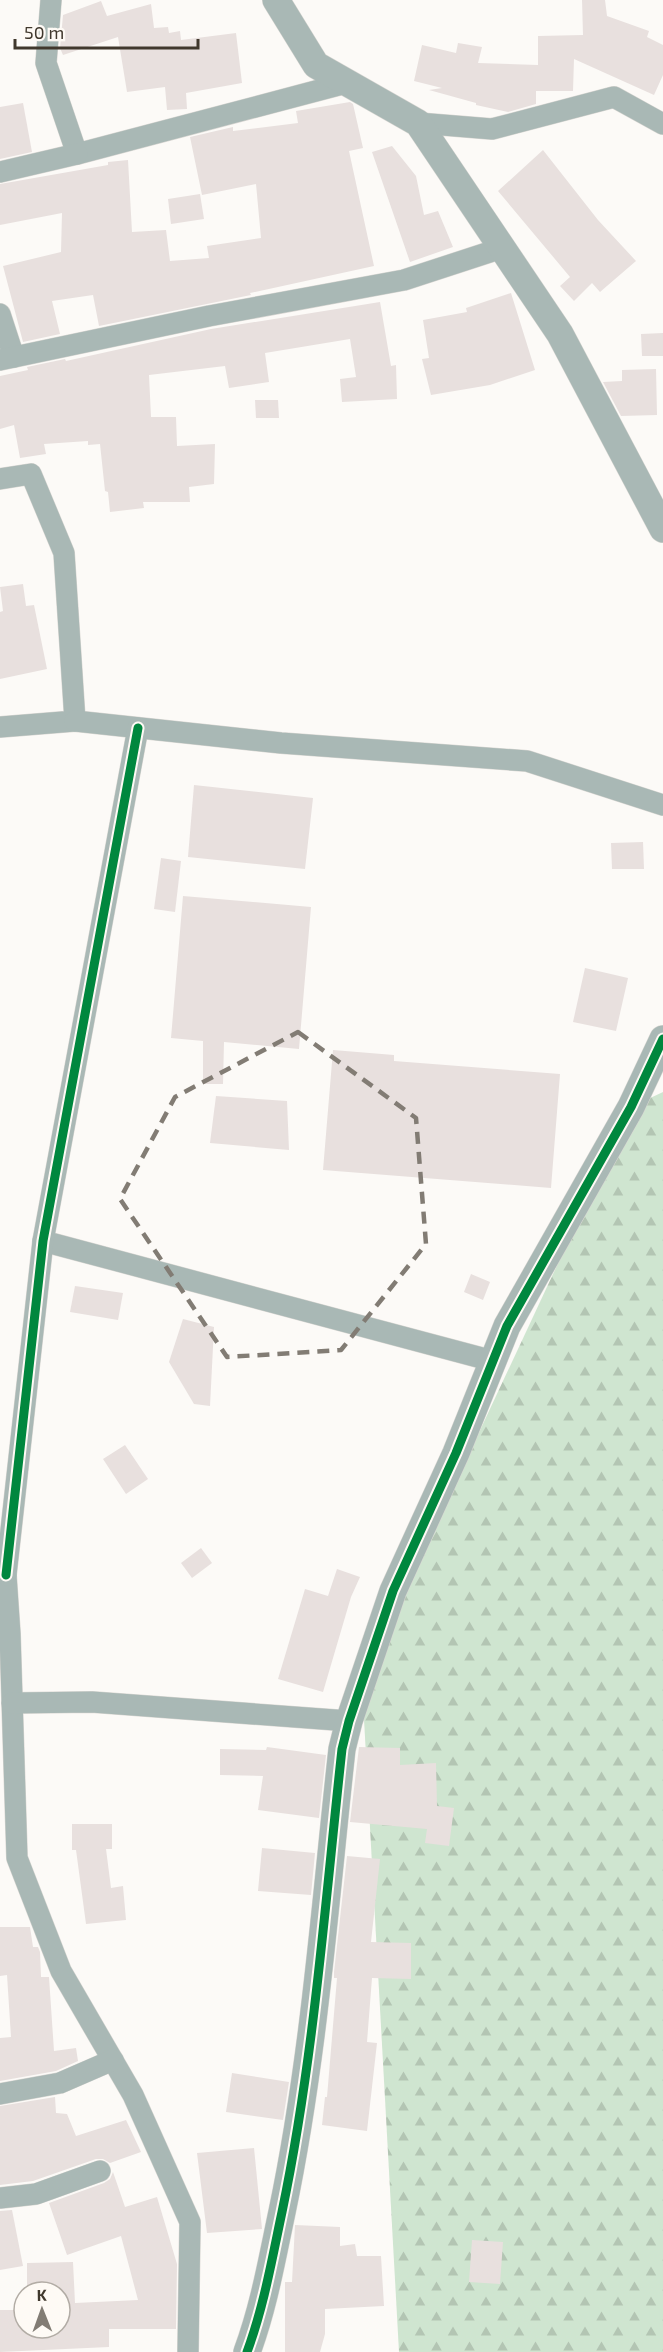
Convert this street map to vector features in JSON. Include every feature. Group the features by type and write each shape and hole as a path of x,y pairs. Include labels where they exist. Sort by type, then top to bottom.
{"street":[{"path":"51,0 46,63 77,154"},
{"path":"276,0 316,65 418,123 492,129 614,97 663,124"},
{"path":"0,172 77,154 346,82"},
{"path":"418,123 560,334 663,529"},
{"path":"0,314 7,358 209,316 404,280 502,248"},
{"path":"0,480 31,474 64,553 75,721"},
{"path":"0,727 75,721 281,744 527,761 663,805"},
{"path":"17,1858 10,1634 3,1571 44,1241 138,728"},
{"path":"247,2352 260,2317 296,2144 319,1966 342,1749 349,1720 393,1591 456,1453 507,1326 631,1107 663,1039"},
{"path":"44,1241 493,1361"},
{"path":"12,1703 92,1702 349,1720"},
{"path":"0,1822 17,1858 61,1971 133,2095 190,2222 188,2352"},
{"path":"0,2094 60,2083 113,2060"},
{"path":"0,2198 36,2194 100,2171"}],"highlighted area":[{"path":"298,1032 416,1118 426,1244 341,1350 227,1357 120,1199 175,1097"}],"green space":[{"path":"663,1092 663,2352 399,2352 362,1683 631,1107"}],"building":[{"path":"582,0 605,0 607,16 649,31 647,37 663,45 663,75 654,95 574,59 573,91 536,91 536,104 508,112 476,105 476,103 429,90 442,88 414,81 422,45 456,53 458,43 482,47 478,63 538,65 538,36 583,35"},
{"path":"101,1 107,16 151,4 154,28 168,27 169,33 180,31 181,40 236,33 242,83 186,93 187,109 167,110 165,87 127,92 118,37 63,55 60,48 63,15"},
{"path":"350,102 353,104 363,148 349,151 374,266 250,293 251,295 99,326 93,295 52,301 60,334 23,342 3,266 61,252 62,213 0,225 0,184 128,160 132,232 166,230 170,261 209,258 207,246 261,238 256,184 202,195 190,137 233,127 233,131 298,123 296,111"},
{"path":"23,103 32,152 0,159 0,107"},
{"path":"392,146 416,176 424,215 438,211 453,247 410,262 372,152"},
{"path":"543,150 598,220 636,261 600,292 592,283 574,301 560,286 570,277 498,191"},
{"path":"200,194 204,219 171,224 168,199"},
{"path":"511,293 535,370 490,385 431,395 422,359 429,358 423,320 467,312 466,308"},
{"path":"380,302 391,366 396,365 397,399 342,402 340,379 356,377 350,339 265,353 269,382 229,388 225,366 149,375 151,417 176,417 177,446 215,444 214,484 189,487 190,502 143,502 144,508 110,512 108,492 105,491 100,444 88,445 88,441 44,444 46,454 20,458 14,425 0,429 0,376 28,370 27,367 65,359 66,361 211,329"},
{"path":"663,333 663,356 642,356 641,334"},
{"path":"656,369 657,415 621,416 603,382 622,381 622,370"},
{"path":"255,400 278,400 279,418 256,418"},
{"path":"23,584 26,606 34,605 47,669 0,679 0,612 3,611 0,587"},
{"path":"194,785 313,798 305,869 188,857"},
{"path":"643,842 644,869 612,869 611,843"},
{"path":"161,858 181,861 175,912 154,909"},
{"path":"183,896 311,907 299,1049 224,1042 223,1084 203,1084 203,1041 171,1038"},
{"path":"585,968 628,978 616,1031 573,1022"},
{"path":"333,1050 394,1055 394,1061 560,1074 551,1188 323,1170"},
{"path":"216,1096 287,1101 289,1150 210,1143"},
{"path":"471,1274 490,1282 483,1300 464,1292"},
{"path":"75,1286 123,1293 118,1320 70,1312"},
{"path":"183,1319 214,1327 210,1406 194,1404 169,1362"},
{"path":"125,1445 148,1479 126,1494 103,1459"},
{"path":"201,1548 212,1563 192,1578 181,1563"},
{"path":"337,1569 360,1577 351,1597 323,1692 278,1679 305,1589 328,1596"},
{"path":"267,1747 326,1755 319,1818 258,1810 263,1776 220,1775 220,1749 266,1750"},
{"path":"359,1747 400,1748 400,1765 436,1763 437,1806 454,1808 449,1846 425,1843 427,1829 350,1822"},
{"path":"72,1824 112,1824 112,1849 106,1849 111,1888 123,1886 126,1920 86,1924 76,1850 72,1850"},
{"path":"262,1848 315,1853 311,1895 258,1891"},
{"path":"347,1856 380,1859 371,1942 411,1943 411,1979 372,1978 367,2042 377,2043 367,2131 322,2125 325,2097 327,2097 337,1978 334,1978 334,1972"},
{"path":"0,1927 30,1927 33,1947 38,1947 40,1952 41,1977 49,1977 54,2051 76,2048 78,2061 56,2071 0,2081 0,2038 11,2037 7,1975 0,1976"},
{"path":"232,2073 289,2082 283,2120 226,2112"},
{"path":"55,2097 56,2113 67,2114 76,2136 126,2120 141,2152 110,2163 103,2159 96,2159 33,2181 0,2185 0,2106"},
{"path":"254,2148 262,2229 207,2233 197,2153"},
{"path":"113,2172 125,2207 157,2197 177,2264 176,2329 109,2329 109,2347 0,2352 0,2310 12,2310 12,2340 72,2340 72,2280 27,2280 27,2263 73,2262 75,2303 138,2300 121,2236 67,2255 49,2203 110,2179"},
{"path":"12,2210 23,2266 0,2270 0,2211"},
{"path":"295,2225 340,2227 340,2246 355,2244 357,2256 381,2256 384,2306 325,2309 325,2334 320,2352 285,2352 285,2282 292,2282"},
{"path":"472,2240 503,2242 500,2284 469,2282"}],"cycle path":[{"path":"6,1575 43,1241 138,728"},
{"path":"247,2352 271,2265 293,2154 311,2039 342,1749 349,1721 393,1591 456,1453 507,1326 631,1107 663,1039"}]}
